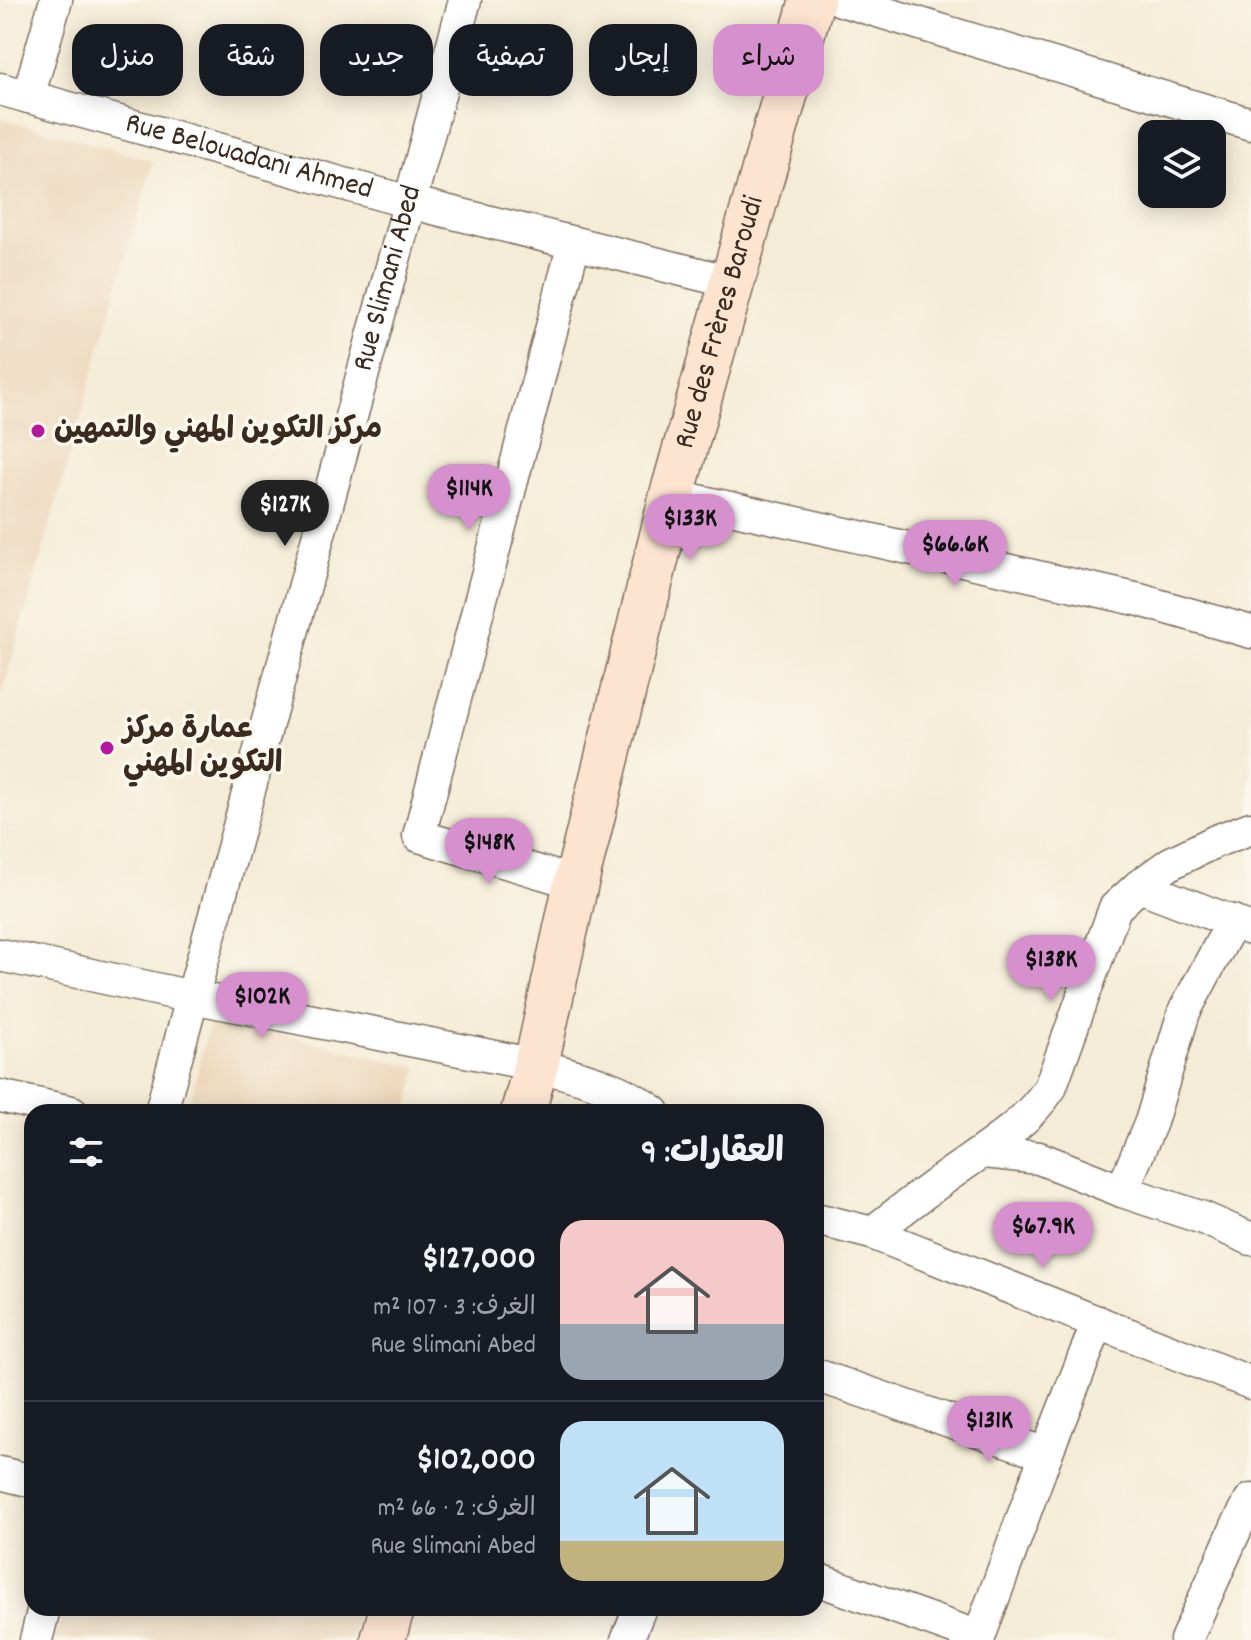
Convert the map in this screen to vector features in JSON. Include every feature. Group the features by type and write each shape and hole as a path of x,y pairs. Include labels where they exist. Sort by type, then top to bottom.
{"street":[{"path":"14,93 56,0"},
{"name":"Rue Slimani Abed","path":"163,1104 465,0"},
{"name":"Rue des Frères Baroudi","path":"525,1104 576,883 672,495 812,0"},
{"path":"841,0 1251,124"},
{"name":"Rue Belouadani Ahmed","path":"14,93 409,202 731,282"},
{"path":"574,243 419,836 576,883"},
{"path":"672,495 1140,600 1251,632"},
{"path":"872,1233 984,1152 1039,1104 1050,1088 1115,908 1171,863 1251,828"},
{"path":"1122,1191 1151,1122 1184,1012 1242,925 1139,886"},
{"path":"0,955 192,997 536,1065 579,1076 643,1104"},
{"path":"0,1096 36,1104"},
{"path":"984,1152 1039,1158 1122,1191 1203,1218 1251,1239"},
{"path":"824,1221 872,1233 1251,1383"},
{"path":"824,1582 978,1638 1098,1322"},
{"path":"824,1378 1046,1454"},
{"path":"0,1473 24,1479"},
{"path":"1186,1640 1251,1500"},
{"path":"36,1640 42,1616"},
{"path":"383,1640 390,1616"},
{"path":"627,1640 637,1616"}],"shaded area":[{"name":"مركز التكوين المهني والتمهين","path":"0,118 153,161 0,701"},
{"path":"211,1017 418,1068 409,1104 189,1104"},
{"path":"61,1616 357,1616 350,1640 55,1640"}],"place":[{"name":"مركز التكوين المهني والتمهين","path":"38,431"},
{"name":"عمارة مركز التكوين المهني","path":"107,748"}]}
